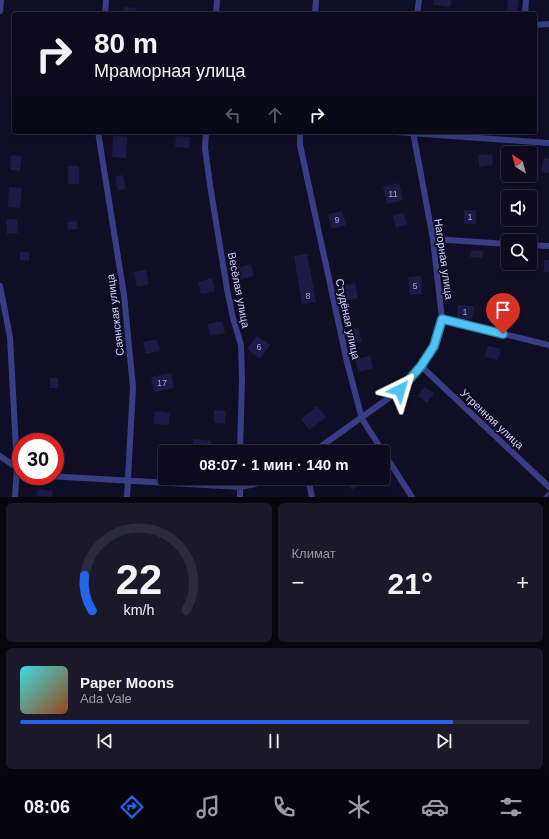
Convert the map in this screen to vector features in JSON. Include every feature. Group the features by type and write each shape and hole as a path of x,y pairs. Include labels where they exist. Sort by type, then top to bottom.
{"street":[{"path":"0,11 1,0"},
{"path":"104,12 106,0"},
{"path":"216,12 217,0"},
{"path":"315,12 316,0"},
{"path":"417,12 419,0"},
{"path":"525,12 526,0"},
{"path":"537,25 549,24"},
{"name":"Саянская улица","path":"98,134 124,295 133,387 127,497"},
{"name":"Весёлая улица","path":"206,134 205,148 210,185 227,288 233,318 241,345 242,379 240,445"},
{"name":"Студёная улица","path":"300,134 300,145 348,362 362,418 412,497"},
{"name":"Нагорная улица","path":"323,445 400,390 421,366 434,346 442,319 433,239 412,134"},
{"path":"426,134 549,143"},
{"path":"433,239 501,244"},
{"path":"537,245 549,246"},
{"path":"0,286 10,337 17,433"},
{"path":"442,319 549,345"},
{"name":"Утренняя улица","path":"421,366 549,487"},
{"path":"0,456 12,464"},
{"path":"64,477 240,487 250,485"},
{"path":"15,497 17,485"},
{"path":"309,485 312,497"},
{"path":"240,487 240,497"}],"lane":[{"path":"545,497 549,493"}],"building":[{"path":"434,0 451,0 450,7 434,5"},
{"path":"508,0 518,0 517,12 507,12"},
{"path":"124,7 136,8 135,12 123,12"},
{"path":"113,135 127,137 126,158 112,157"},
{"path":"176,136 190,137 189,148 175,147"},
{"path":"492,154 493,165 479,167 478,155"},
{"path":"11,155 22,156 20,171 10,170"},
{"path":"544,158 549,159 549,173 541,171"},
{"path":"68,166 79,166 79,184 68,184"},
{"path":"123,175 126,189 118,191 115,177"},
{"path":"399,183 403,200 387,204 383,187"},
{"path":"9,187 22,188 20,208 8,207"},
{"path":"464,210 476,210 476,224 464,224"},
{"path":"342,211 346,225 331,229 328,214"},
{"path":"404,213 407,225 396,228 393,215"},
{"path":"17,219 18,233 7,234 6,220"},
{"path":"77,221 78,229 68,230 67,222"},
{"path":"471,250 483,251 482,258 470,257"},
{"path":"20,252 29,252 29,261 20,260"},
{"path":"307,254 316,302 302,304 294,256"},
{"path":"544,260 549,260 549,272 544,272"},
{"path":"251,264 254,276 235,281 232,269"},
{"path":"146,270 149,284 137,287 134,272"},
{"path":"421,276 422,294 410,295 408,277"},
{"path":"212,278 215,291 201,294 198,282"},
{"path":"355,283 358,298 345,301 341,286"},
{"path":"458,305 474,306 472,320 457,318"},
{"path":"506,317 515,319 513,328 504,326"},
{"path":"222,321 225,333 210,336 208,324"},
{"path":"358,327 362,342 353,344 349,330"},
{"path":"257,336 270,345 260,359 247,349"},
{"path":"157,339 160,351 146,354 143,342"},
{"path":"488,346 501,349 498,360 485,357"},
{"path":"370,356 373,368 358,372 355,359"},
{"path":"171,373 174,388 154,392 151,377"},
{"path":"50,378 58,378 58,388 50,388"},
{"path":"425,387 434,393 427,403 418,396"},
{"path":"317,406 326,417 309,430 301,419"},
{"path":"214,410 226,411 225,424 214,423"},
{"path":"155,411 170,413 169,425 154,424"},
{"path":"193,439 211,441 210,445 192,445"},
{"path":"348,485 358,485 352,490"},
{"path":"38,489 53,491 52,497 37,496"}],"route":[{"path":"400,390 421,366 434,346 442,319 503,334"}]}
